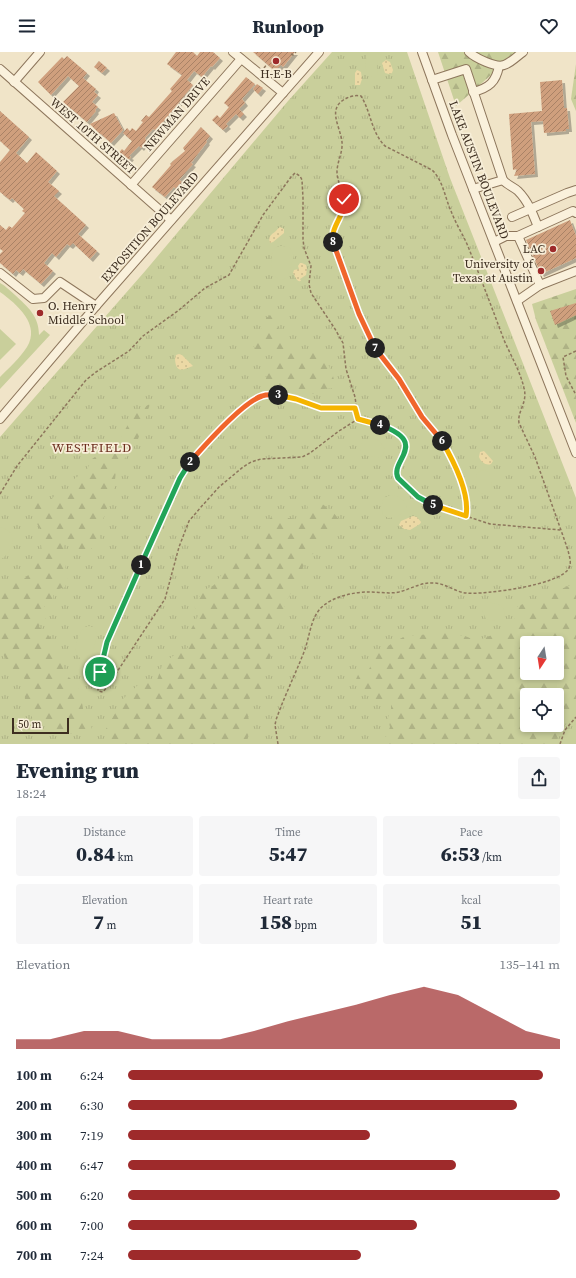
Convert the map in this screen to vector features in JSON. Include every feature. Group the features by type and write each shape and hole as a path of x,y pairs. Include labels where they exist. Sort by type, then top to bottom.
{"street":[{"path":"14,82 40,52"},
{"path":"233,52 282,94"},
{"name":"EXPOSITION BOULEVARD","path":"0,419 96,306 320,52"},
{"name":"LAKE AUSTIN BOULEVARD","path":"422,52 473,189 576,453"},
{"path":"469,52 474,56 499,66 505,65 523,52"},
{"name":"NEWMAN DRIVE","path":"131,185 241,58"},
{"path":"473,92 482,90 489,86 497,76 499,66"},
{"name":"WEST 10TH STREET","path":"0,69 171,220"},
{"path":"432,80 466,69 503,180 507,185 517,190 526,200 538,227"},
{"path":"473,189 503,180"},
{"path":"512,217 576,190"},
{"path":"494,242 506,236 518,236 573,211 576,213"},
{"path":"518,236 540,285"},
{"path":"517,301 540,285 576,271"},
{"path":"0,273 33,299 44,298 60,282 96,306"}],"path":[{"path":"291,54 293,56 296,52"},
{"path":"264,68 267,64"},
{"path":"278,744 276,720 304,651 316,614 326,603 334,599 356,593 400,592 413,586 430,583 436,583 466,593 510,590 541,583 562,575 570,567 571,562 535,457 519,423 519,417 525,399 520,374 505,342 464,236 450,211 439,180 432,170 385,146 379,140 375,132 361,96 353,96 343,100 335,110 342,147 338,176 345,204 333,231 332,240 359,314 374,347 399,379 422,417 445,446 463,488 466,504 466,516"},
{"path":"0,494 17,466 86,380 129,351 143,336 179,310 205,288 229,275 270,205 290,177 295,173 300,176 302,180 303,239 304,248 311,266 311,293 341,340 344,348 346,369 355,397 355,408 358,419"},
{"path":"576,351 563,357 566,376 576,395"},
{"path":"355,408 321,408 296,399 278,395 262,396 240,411 197,454 180,478 110,633 105,648 98,691 103,692 107,687 165,599 189,521 219,487 251,462 261,459 302,457 339,430 358,419 393,430 401,437 404,441 406,449 405,454 396,470 396,474 418,497 426,503 490,524 560,530"},
{"path":"560,744 565,730 576,717"}],"green space":[{"path":"332,52 407,52 450,178 576,498 576,744 0,744 0,437 146,270 288,101"},
{"path":"368,52 382,52 377,63 378,75 375,78 371,77 367,71 366,59"},
{"path":"438,52 517,52 456,106"},
{"path":"576,64 576,111 571,99"},
{"path":"278,246 290,248 294,255 288,277 282,280 274,275 271,258 275,248"},
{"path":"0,283 20,299 32,312 39,328 39,335 44,330 50,335 0,389 0,377 18,359 27,347 31,339 31,331 29,323 20,309 0,292"},
{"path":"576,289 576,423 536,320 532,304"},
{"path":"271,315 276,316 277,326 283,339 292,343 294,348 300,351 321,354 325,357 333,376 335,384 333,388 324,389 321,392 313,394 292,393 288,390 279,388 267,388 264,384 265,380 277,357 267,350 256,355 254,346 266,318"},
{"path":"0,329 16,344 0,360"},
{"path":"150,404 137,442 116,470 114,490 102,522 96,524 101,541 87,552 77,549 69,540 63,547 67,561 65,568 69,572 65,587 53,591 53,604 44,606 46,619 41,622 39,627 46,632 51,639 54,653 64,664 64,673 71,679 80,691 84,714 90,720 92,730 77,734 55,733 48,725 35,720 26,710 24,689 27,681 11,667 0,649 0,581 16,583 21,581 26,578 43,557 40,541 41,531 31,513 32,507 37,501 47,501 74,485 75,478 86,472 92,459 119,440 136,411"},
{"path":"372,438 379,441 383,446 384,453 379,458 365,455 360,449 363,440"},
{"path":"482,470 487,471 492,480 492,485 488,494 481,493 476,484 477,473"},
{"path":"390,495 397,496 404,501 407,508 399,515 388,518 383,515 381,506 384,498"},
{"path":"317,500 333,512 341,522 332,532 323,532 314,553 307,558 294,588 286,601 270,658 264,672 265,679 261,691 252,696 246,703 250,728 244,744 239,735 232,744 115,744 108,737 106,729 124,698 138,685 157,680 163,663 176,654 186,651 191,640 189,633 198,616 194,605 203,591 214,585 225,570 247,547 272,516 304,520 307,513 308,503"},
{"path":"0,527 6,529 10,533 12,542 8,552 0,560"},
{"path":"576,583 576,710 564,727 564,688 520,688 520,732 561,732 555,744 383,744 390,727 388,718 391,709 391,700 378,700 367,692 360,690 355,682 359,674 368,671 379,651 405,636 445,633 465,636 477,641 511,630 518,606"},
{"path":"486,603 493,603 502,607 505,612 505,616 496,621 486,619 482,607"},
{"path":"89,626 95,628 97,636 91,659 86,662 80,658 76,652 76,646 82,631 84,628"}],"sand":[{"path":"386,60 390,62 393,70 392,73 389,74 385,73 382,63"},
{"path":"357,70 361,72 362,79 360,85 355,85 355,73"},
{"path":"280,227 284,229 284,233 270,243 270,236"},
{"path":"300,263 306,265 307,269 306,275 300,279 301,281 299,281 293,273 294,270 299,269 298,266"},
{"path":"179,354 193,366 182,370 177,368 175,359 176,355"},
{"path":"484,451 493,461 491,464 486,464 481,460 479,457 480,452"},
{"path":"413,516 417,517 421,522 420,524 410,530 404,529 399,525 401,521"}],"building":[{"path":"176,52 193,52 197,56 200,52 213,52 220,58 202,77 194,71 187,80 193,85 164,121 155,130 153,129 145,138 146,141 141,148 139,146 129,156 131,157 126,163 117,155 122,149 124,151 132,141 123,133 127,128 130,131 132,128 136,131 146,115 149,117 172,91 170,89 182,75 167,64"},
{"name":"H-E-B","path":"253,52 295,52 283,67 281,65 275,71"},
{"path":"67,56 87,73 83,78 96,89 94,92 98,95 92,102 98,107 87,122 63,102 79,86 68,76 51,95 38,82 62,57 64,59"},
{"path":"99,61 107,68 102,73 94,67"},
{"path":"246,77 255,84 242,99 245,103 239,109 244,114 240,118 236,114 226,124 228,126 223,130 212,120 217,115 220,118 229,107 224,103"},
{"path":"562,80 564,108 567,108 569,129 566,129 566,131 544,133 543,121 531,122 535,174 514,176 517,169 513,170 509,114 542,111 540,82"},
{"path":"257,84 263,88 258,94 253,89"},
{"path":"0,111 29,137 16,153 27,163 36,152 57,171 48,182 59,191 54,196 86,225 78,234 97,251 90,259 73,243 70,246 67,244 56,257 52,253 44,263 53,271 41,284 23,269 20,273 16,270 13,274 0,263 0,254 3,251 0,249 0,225 6,230 9,226 12,228 25,213 22,211 24,209 12,198 10,200 0,192 0,162 10,150 0,141"},
{"path":"114,113 123,130 111,143 90,124"},
{"path":"201,127 210,136 206,141 207,142 191,163 193,164 179,180 182,182 176,189 174,187 165,197 152,187 171,165 170,164 185,151 183,148"},
{"name":"LAC","path":"570,220 576,236 576,258 541,274 526,240"},
{"path":"576,303 576,315 555,325 550,311"}],"place":[{"name":"H-E-B","path":"276,61"},
{"name":"LAC","path":"553,249"},
{"name":"University of Texas at Austin","path":"541,271"},
{"name":"O. Henry Middle School","path":"40,313"}],"district":[{"name":"WESTFIELD","path":"92,447"}],"route":[{"path":"100,672 110,633 183,472 197,454 240,411 262,396 270,394 278,395 296,399 321,408 355,408 358,419 393,430 398,433 404,441 406,449 405,454 396,470 398,478 426,503 466,516 467,510 463,488 445,446 441,439 422,417 392,369 374,347 359,314 332,240 333,231 344,209 344,199"}]}
